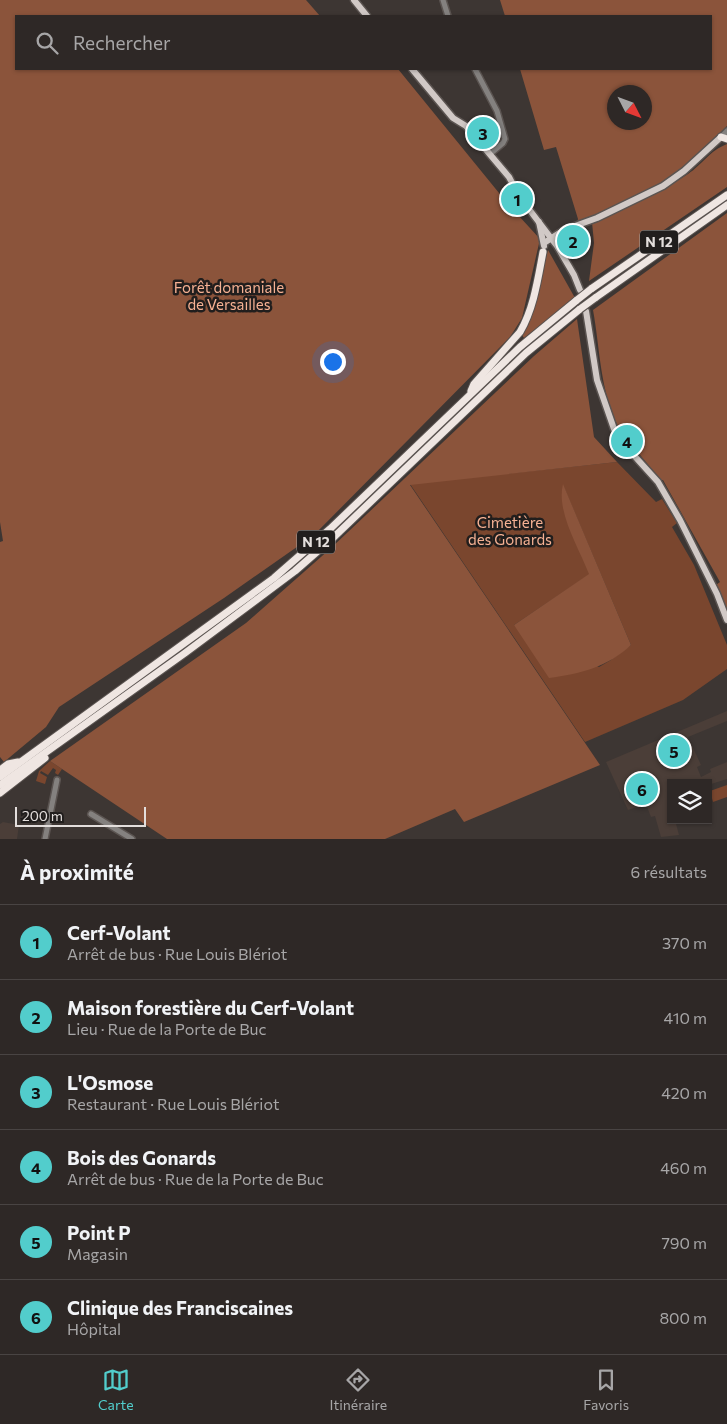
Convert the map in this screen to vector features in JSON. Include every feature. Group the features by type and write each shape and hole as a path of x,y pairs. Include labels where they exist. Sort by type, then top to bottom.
{"highway":[{"name":"N 12","path":"0,777 274,578 324,534 520,347 591,289 727,195"},
{"name":"N 12","path":"0,785 185,653 295,571 335,536 526,353 583,310 595,298 727,205"},
{"path":"468,396 474,384 515,338 526,322 538,279 543,252"},
{"path":"0,793 65,743 71,735"},
{"path":"0,770 8,764 20,762"}],"main road":[{"path":"354,0 367,15"},
{"path":"413,70 453,118 466,126 509,177 519,196 552,237 574,275 580,290"},
{"path":"544,243 564,230 597,218 663,186 684,171 725,136"},
{"path":"539,221 544,243 543,252"},
{"path":"583,310 598,380 614,429 629,450 658,482 680,520 717,594 727,620"}],"street":[{"path":"443,0 448,15"},
{"path":"476,70 497,111 505,139 490,154"},
{"path":"45,839 58,780"},
{"path":"91,814 132,839"}],"shaded area":[{"path":"727,711 727,721 688,737 701,765 697,767 701,777 711,772 710,769 727,762 727,779 712,784 712,779 667,779 667,824 676,824 679,835 661,837 655,816 651,817 646,804 628,810 606,762"},
{"path":"3,822 19,825 17,839 0,839 0,824"}],"green space":[{"name":"Forêt domaniale de Versailles","path":"0,0 306,0 319,15 15,15 15,70 399,70 508,204 540,239 522,318 510,337 314,535 224,598 59,707 46,727 4,762 0,757 0,542 3,541 0,522"},
{"path":"500,0 727,0 727,126 689,162 654,188 577,223 578,219 556,147 544,150 520,70 712,70 712,15 505,15"},
{"path":"727,144 727,187 589,281 594,243 592,222 665,188 693,170 715,150"},
{"path":"727,213 727,612 716,585 720,582 663,480 635,449 639,445 635,439 629,442 612,413 601,369 593,310"},
{"path":"548,250 575,298 524,338 522,335 528,326"},
{"path":"577,319 594,437 617,462 410,485 600,765 464,822 455,809 385,839 167,839 50,761 246,623 330,549 534,356"},
{"name":"Cimetière des Gonards","path":"617,462 656,502 662,499 677,523 672,527 694,565 727,645 727,669 683,700 585,742 410,484","holes":["563,485 631,645 599,667 514,625 590,574"]},
{"path":"563,484 631,645 622,653 603,664 583,672 549,678 514,625 589,574 566,518 562,495"},
{"path":"50,761 62,769 58,775 53,768 48,775 41,771 40,773 47,777 45,784 36,781 39,771"},
{"path":"727,785 727,797 713,802 712,790"}],"place":[{"name":"L'Osmose","path":"483,133"},
{"name":"Cerf-Volant","path":"517,199"},
{"name":"Maison forestière du Cerf-Volant","path":"573,241"},
{"name":"Bois des Gonards","path":"627,441"},
{"name":"Point P","path":"674,751"},
{"name":"Clinique des Franciscaines","path":"642,789"}]}
